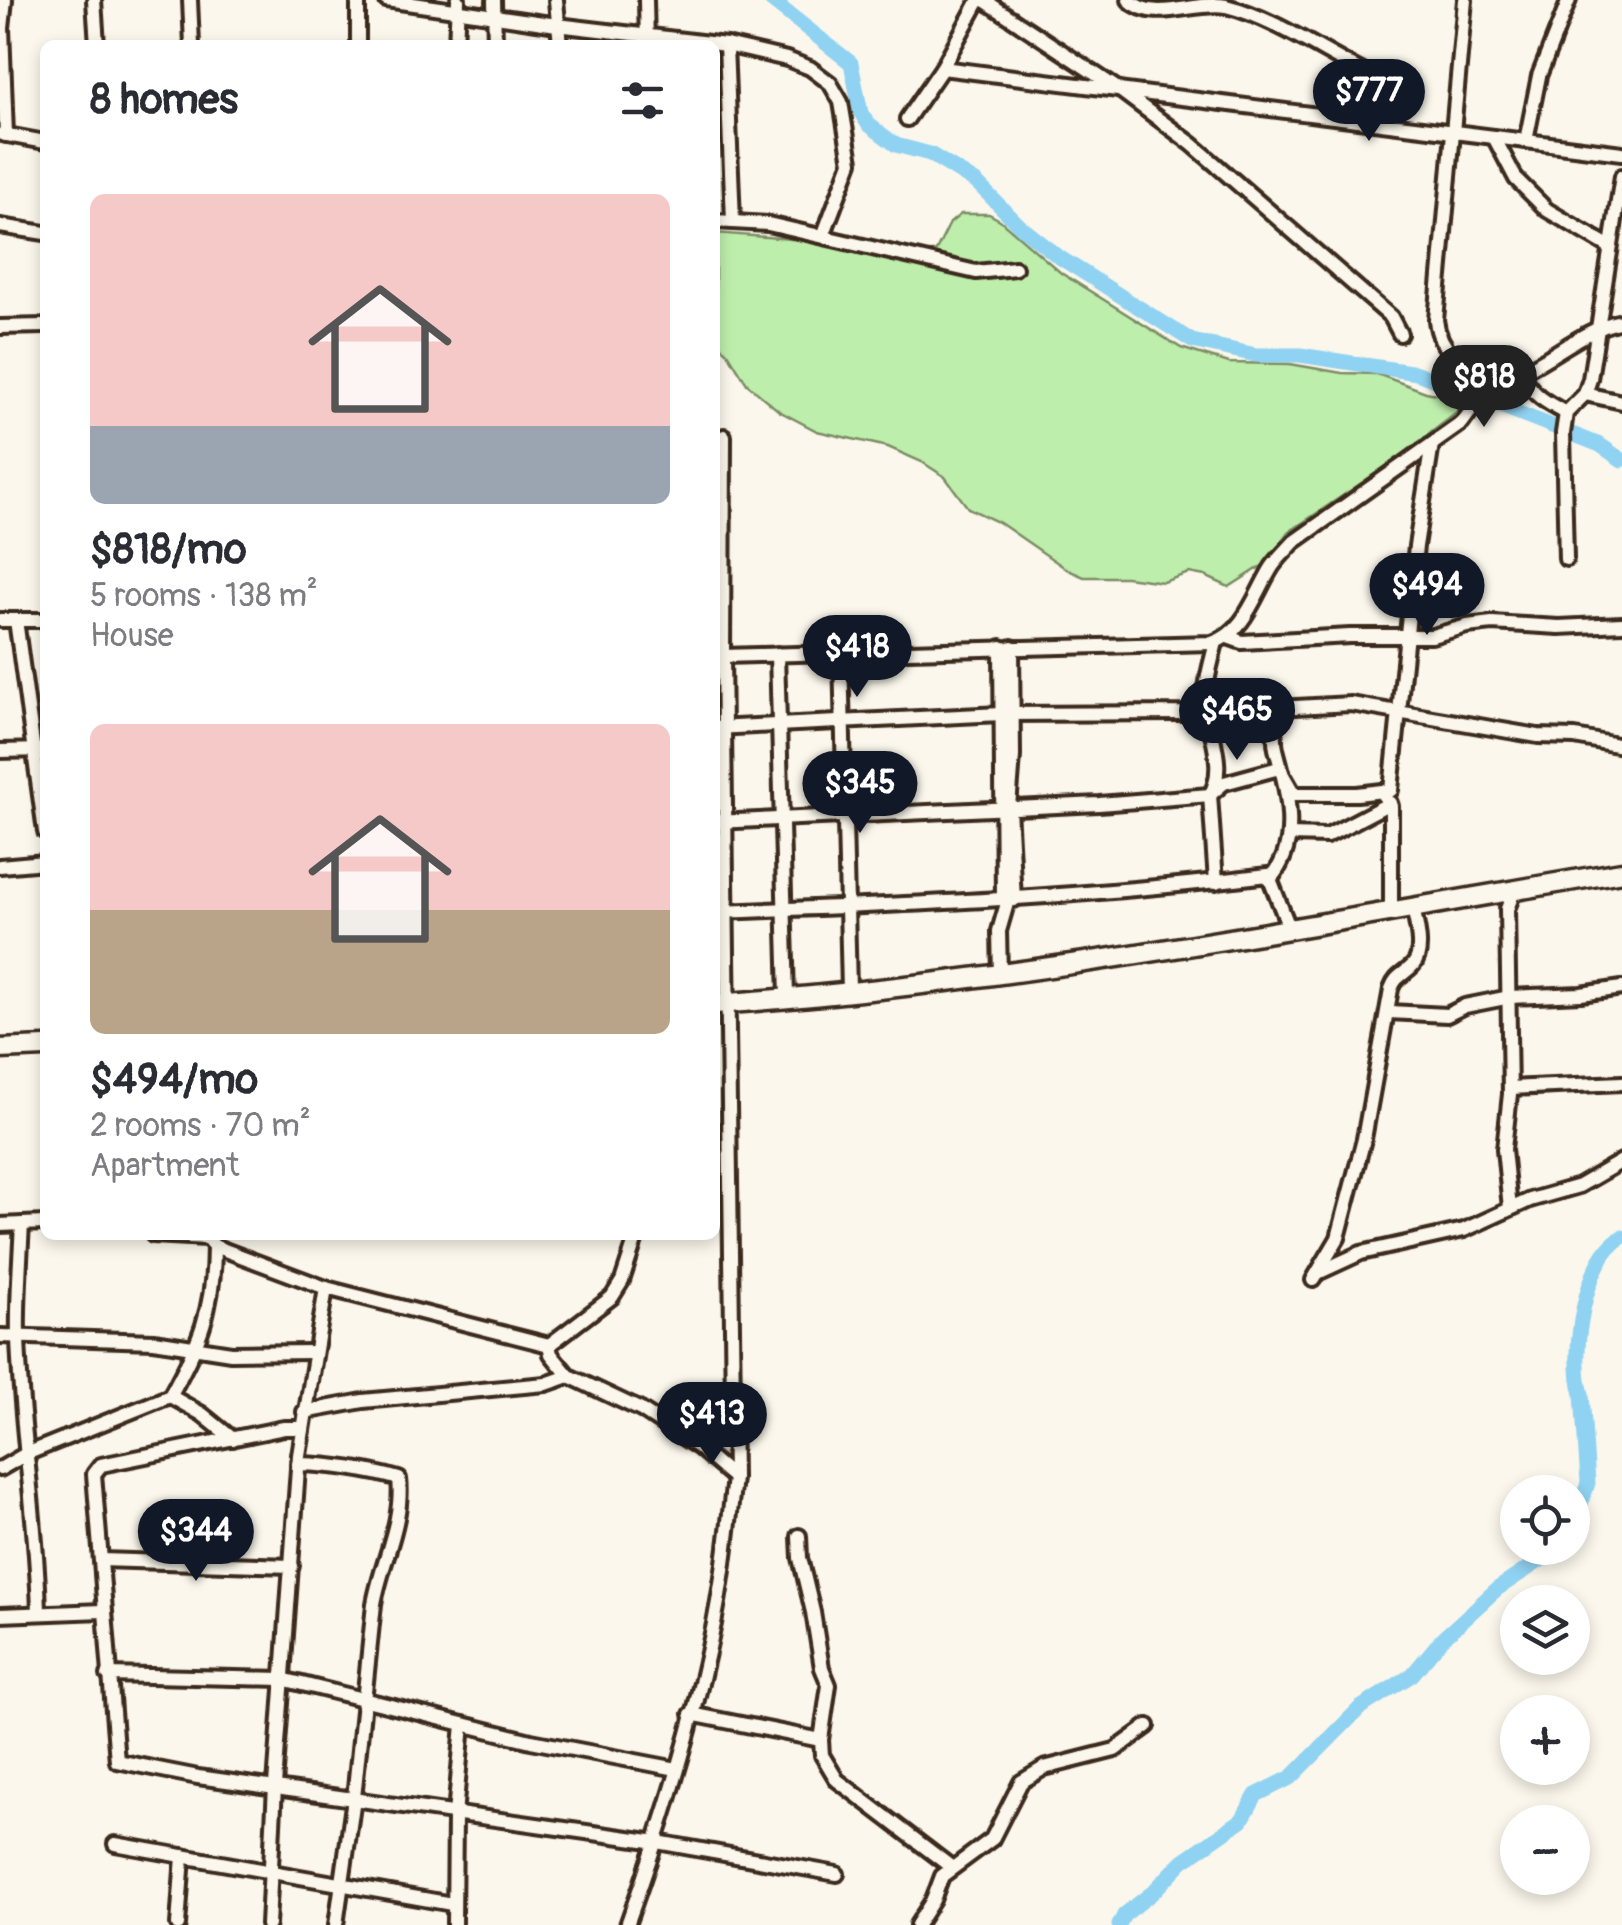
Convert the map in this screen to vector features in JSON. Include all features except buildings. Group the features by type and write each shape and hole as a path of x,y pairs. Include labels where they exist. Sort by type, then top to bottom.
{"highway":[{"path":"722,1004 1000,975 1622,872"},
{"path":"0,1050 40,1047"}],"street":[{"path":"4,0 3,134 40,141"},
{"path":"98,0 100,40"},
{"path":"190,0 192,40"},
{"path":"358,0 358,40"},
{"path":"386,0 458,5 494,15 647,40 646,0"},
{"path":"494,0 495,40"},
{"path":"556,0 560,40"},
{"path":"907,118 982,0 1192,144 1392,317 1400,334"},
{"path":"1129,0 1147,9 1222,5 1263,20 1365,74"},
{"path":"1465,0 1436,320 1438,339 1448,354 1494,382 1522,374 1597,331 1622,322"},
{"path":"1526,141 1539,76 1569,0"},
{"path":"456,40 458,5"},
{"path":"720,45 787,58 810,68 830,83 841,102 851,162 823,236"},
{"path":"726,45 732,222"},
{"path":"942,68 1622,154"},
{"path":"1494,137 1516,179 1547,210 1615,242"},
{"path":"1566,559 1563,433 1566,413 1585,394 1615,242 1622,176"},
{"path":"720,221 768,224 976,272 1015,268"},
{"path":"0,226 40,232"},
{"path":"0,327 40,326"},
{"path":"1522,374 1542,400 1566,413"},
{"path":"1216,882 1210,795 1216,784 1214,733 1206,692 1222,640 1276,561 1294,542 1468,417 1487,378"},
{"path":"1585,394 1622,402"},
{"path":"627,1925 657,1842 691,1714 722,1579 734,1478 720,822 724,436"},
{"path":"1289,835 1327,836 1391,790 1416,546 1432,444"},
{"path":"0,620 40,620"},
{"path":"0,750 40,750 16,620"},
{"path":"724,656 1432,636 1492,623 1559,627 1622,624"},
{"path":"1000,975 999,931 1008,900 1007,647"},
{"path":"842,653 849,990"},
{"path":"776,654 787,997"},
{"path":"720,728 1007,714 1208,712 1351,704 1622,746"},
{"path":"1270,879 1281,866 1289,835 1289,812 1275,737 1277,708"},
{"path":"1279,768 1294,794 1385,798"},
{"path":"720,822 1210,795 1224,783 1279,768"},
{"path":"1385,798 1393,857 1391,911"},
{"path":"0,866 40,862"},
{"path":"721,912 1008,900 1268,875 1290,930"},
{"path":"1510,1208 1504,1149 1510,1088 1507,909 1514,890"},
{"path":"1413,907 1419,952 1416,962 1395,978 1364,1139 1338,1238 1313,1280 1324,1269 1361,1254 1464,1230 1510,1208 1579,1186 1622,1160"},
{"path":"1389,1012 1448,1015 1465,1006 1510,997 1622,988"},
{"path":"1510,1088 1622,1083"},
{"path":"720,1196 730,1195"},
{"path":"0,1224 40,1223"},
{"path":"22,1224 18,1337 26,1454 37,1538 39,1613"},
{"path":"0,1469 26,1454 170,1396 209,1313 209,1240 326,1288 549,1345"},
{"path":"549,1345 612,1297 622,1281 635,1240"},
{"path":"268,1925 298,1464 326,1288"},
{"path":"0,1336 154,1341 231,1353 314,1352"},
{"path":"549,1345 550,1354 570,1376 641,1410 699,1448 734,1478"},
{"path":"304,1412 363,1401 546,1384 570,1376"},
{"path":"170,1396 202,1414 233,1439"},
{"path":"302,1428 284,1428 101,1465 94,1474 117,1762 657,1842 837,1874"},
{"path":"298,1464 336,1465 398,1480 400,1494 374,1604 354,1799 336,1925"},
{"path":"798,1536 822,1668 829,1684 821,1740 828,1769 951,1867"},
{"path":"100,1560 292,1566"},
{"path":"0,1615 103,1611"},
{"path":"108,1674 282,1679 531,1741 677,1769"},
{"path":"691,1714 821,1740"},
{"path":"454,1925 455,1814 463,1724"},
{"path":"917,1925 942,1876 992,1839 1012,1797 1032,1774 1115,1750 1148,1726"},
{"path":"115,1844 452,1904"},
{"path":"179,1925 183,1856"}],"green space":[{"path":"961,214 989,214 1061,273 1181,348 1229,363 1290,364 1342,373 1377,374 1426,392 1453,397 1459,411 1394,461 1289,532 1265,564 1229,587 1189,573 1163,582 1084,577 1000,523 968,508 945,477 922,462 888,447 817,431 779,411 747,384 720,345 720,233 803,240 898,260 936,251 950,223"}],"waterway":[{"path":"771,0 851,63 861,113 868,124 896,145 930,154 977,183 1021,227 1059,257 1192,341 1256,355 1300,355 1417,373 1600,445 1622,460"},
{"path":"1587,1475 1579,1332 1589,1285 1598,1265 1622,1237"},
{"path":"1119,1925 1124,1915 1183,1861 1242,1820 1256,1795 1292,1777 1360,1708 1412,1675 1442,1639 1497,1589 1533,1565"}]}
